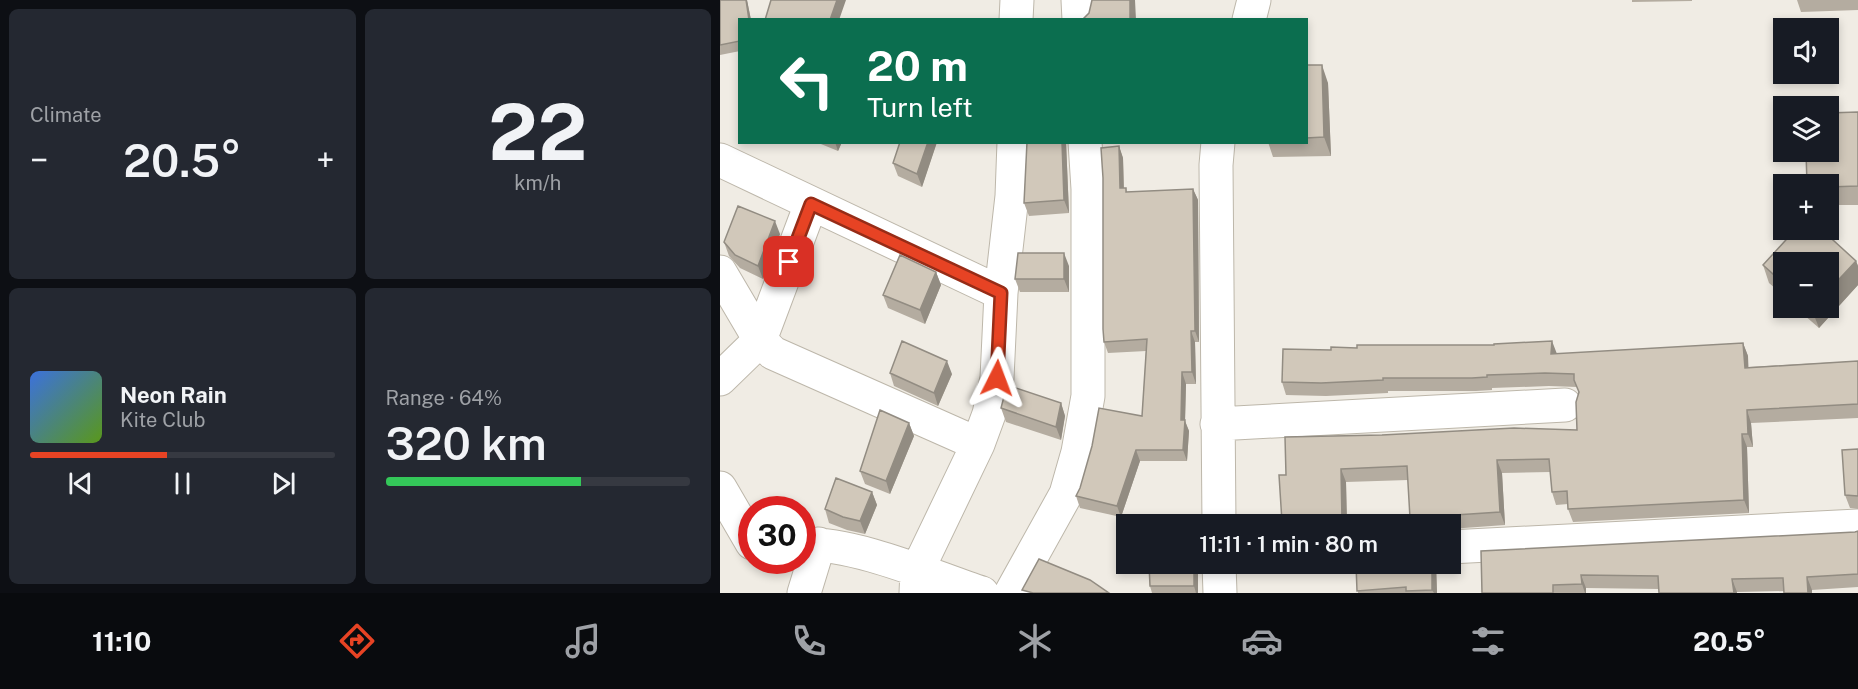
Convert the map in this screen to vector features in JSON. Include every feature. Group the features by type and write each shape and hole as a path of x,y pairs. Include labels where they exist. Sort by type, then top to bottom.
{"street":[{"path":"1016,18 1017,0"},
{"path":"1078,0 1079,18"},
{"path":"1250,18 1254,0"},
{"path":"917,582 978,444 997,378 1001,293 1012,196 1013,144"},
{"path":"1011,593 1066,494 1078,452 1088,396 1086,144"},
{"path":"1218,144 1216,165 1219,514"},
{"path":"720,160 1001,293"},
{"path":"720,379 760,340 811,204"},
{"path":"720,272 760,340 773,353 978,444"},
{"path":"1217,424 1564,405"},
{"path":"720,488 738,520"},
{"path":"1461,546 1858,526"},
{"path":"720,541 738,543"},
{"path":"816,545 882,559 917,582 982,593"},
{"path":"804,593 807,574"},
{"path":"1219,574 1220,593"}],"building":[{"path":"720,0 746,0 749,18 738,18 738,41 720,45"},
{"path":"771,0 837,0 831,18 766,18"},
{"path":"1092,0 1130,0 1130,18 1084,18 1089,13"},
{"path":"1308,65 1322,65 1324,137 1308,138"},
{"path":"1858,112 1858,186 1839,187 1839,174 1807,174 1806,162 1839,162 1839,113"},
{"path":"899,144 927,144 917,174 893,163"},
{"path":"1027,144 1062,144 1064,200 1024,203"},
{"path":"1119,146 1120,188 1126,188 1126,192 1193,189 1195,331 1191,331 1192,372 1182,372 1181,420 1185,420 1183,450 1136,450 1117,506 1076,496 1092,446 1099,408 1142,416 1147,339 1104,342 1101,148"},
{"path":"738,206 775,221 758,266 735,255 724,242"},
{"path":"1786,240 1833,240 1856,261 1839,279 1839,252 1775,252"},
{"path":"1018,253 1064,253 1064,279 1015,279"},
{"path":"1773,254 1773,274 1763,265"},
{"path":"900,255 936,272 920,310 883,295"},
{"path":"902,341 947,361 934,393 890,373"},
{"path":"1552,341 1551,354 1743,343 1745,368 1858,361 1858,404 1747,410 1748,434 1742,434 1744,500 1568,509 1567,491 1552,492 1549,459 1497,460 1500,512 1410,514 1407,466 1341,469 1342,514 1281,514 1279,475 1286,475 1285,437 1382,435 1514,428 1577,430 1576,402 1579,392 1574,374 1545,373 1487,375 1487,377 1472,378 1383,378 1383,380 1321,383 1282,382 1283,349 1331,350 1331,347 1357,348 1357,345 1494,344"},
{"path":"1007,385 1061,403 1056,427 1001,408"},
{"path":"880,410 909,423 886,481 860,471"},
{"path":"1858,449 1858,496 1845,495 1842,450"},
{"path":"836,478 872,492 860,521 825,509"},
{"path":"1858,531 1858,574 1807,577 1808,593 1784,593 1783,578 1732,579 1734,593 1659,593 1658,576 1581,575 1582,584 1553,585 1553,593 1482,593 1481,551"},
{"path":"1039,559 1090,580 1109,593 1033,593 1022,590"},
{"path":"1149,574 1194,574 1194,586 1150,586"},
{"path":"1356,574 1432,574 1432,590 1406,591 1406,587 1357,591"}],"route":[{"path":"789,262 811,204 1001,293 997,378"}]}
